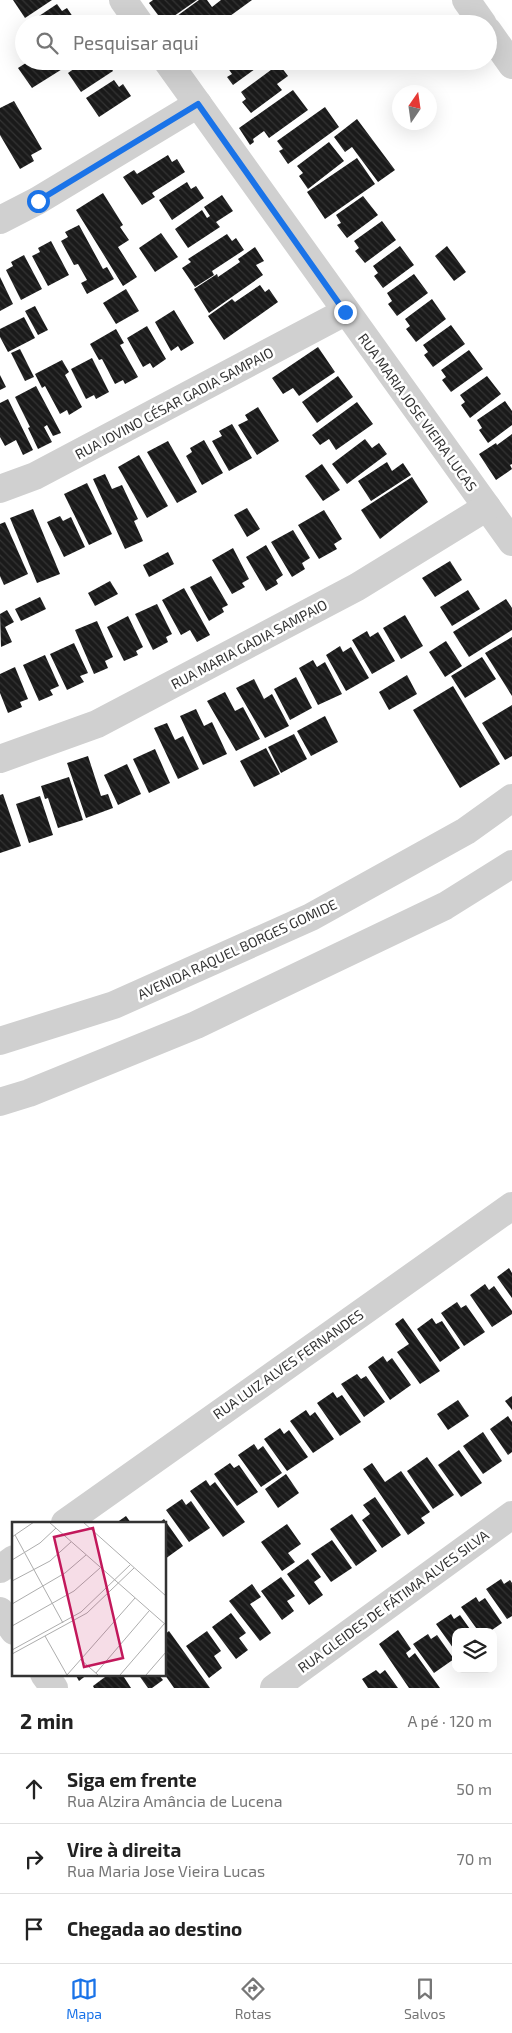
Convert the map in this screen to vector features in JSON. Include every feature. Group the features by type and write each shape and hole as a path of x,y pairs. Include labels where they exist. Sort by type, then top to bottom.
{"street":[{"path":"123,0 134,15"},
{"path":"466,0 477,15"},
{"path":"497,44 512,65"},
{"name":"RUA MARIA JOSE VIEIRA LUCAS","path":"173,70 345,312 512,542"},
{"path":"0,220 38,201 198,104"},
{"name":"RUA JOVINO CÉSAR GADIA SAMPAIO","path":"0,489 35,476 345,312"},
{"name":"RUA MARIA GADIA SAMPAIO","path":"0,759 97,724 357,587 487,507"},
{"name":"AVENIDA RAQUEL BORGES GOMIDE","path":"0,1041 114,1005 311,917 466,831 512,798"},
{"path":"0,1102 29,1093 196,1025 445,906 512,864"},
{"name":"RUA LUIZ ALVES FERNANDES","path":"66,1522 512,1206"},
{"name":"RUA GLEIDES DE FÁTIMA ALVES SILVA","path":"274,1688 512,1515"},
{"path":"0,1569 12,1560"},
{"path":"0,1611 12,1628"},
{"path":"45,1676 54,1688"}],"building":[{"path":"13,0 52,0 30,15 23,15"},
{"path":"153,0 197,0 175,15 158,15 149,3"},
{"path":"199,0 207,0 212,7 221,0 252,0 231,15 178,15"},
{"path":"57,4 62,11 67,8 72,15 40,15"},
{"path":"19,70 61,70 32,88"},
{"path":"72,70 113,71 81,92 68,73"},
{"path":"229,70 254,70 233,85 227,77 232,74"},
{"path":"271,70 284,70 288,76 277,84 282,90 251,113 242,102 246,99 241,92"},
{"path":"114,80 119,87 123,84 131,96 99,117 86,98"},
{"path":"293,90 308,110 269,138 264,131 253,139 254,142 250,145 239,128"},
{"path":"14,101 42,149 31,155 34,161 20,169 0,135 0,108"},
{"path":"325,107 339,127 288,164 279,151 283,149 277,141"},
{"path":"357,119 395,170 378,182 352,147 345,152 334,137"},
{"path":"329,142 344,161 308,189 299,176 303,173 297,166"},
{"path":"168,155 172,162 177,159 185,172 152,193 155,197 142,205 123,177 134,170 137,174"},
{"path":"357,158 375,184 325,219 307,192"},
{"path":"187,182 191,189 196,186 204,198 172,220 159,200"},
{"path":"103,193 123,225 120,227 129,240 118,247 137,277 123,286 76,210"},
{"path":"222,195 233,211 216,222 220,227 188,248 175,229 202,210 207,218 210,216 204,207"},
{"path":"363,196 378,215 347,238 337,225 341,223 336,215"},
{"path":"382,221 396,240 365,263 355,251 359,248 354,241"},
{"path":"79,225 103,269 107,267 114,279 87,294 81,283 87,280 78,264 74,265 61,241 68,237 65,232"},
{"path":"161,233 178,257 155,272 139,248"},
{"path":"227,234 232,241 236,238 244,250 212,271 214,275 195,287 182,268 191,262 188,259"},
{"path":"51,241 69,275 48,286 32,256 40,252 38,248"},
{"path":"400,246 414,265 383,288 374,276 378,273 373,266"},
{"path":"447,246 466,272 454,281 435,256"},
{"path":"255,247 264,261 256,265 263,275 209,313 194,289 217,274 218,277 240,262 238,259"},
{"path":"24,255 42,289 21,300 6,270 13,266 11,262"},
{"path":"414,274 428,293 397,316 388,304 392,301 387,293"},
{"path":"0,277 13,304 0,311"},
{"path":"260,285 265,292 269,289 278,302 224,340 208,316 232,299 235,302"},
{"path":"126,289 139,311 116,324 103,303"},
{"path":"432,299 446,319 416,342 406,329 410,326 405,319"},
{"path":"35,306 48,330 38,335 25,311"},
{"path":"174,310 194,343 181,351 178,346 171,351 155,322"},
{"path":"24,317 35,338 8,352 0,337 0,329"},
{"path":"451,325 465,344 433,367 424,355 428,352 423,345"},
{"path":"147,326 166,359 153,368 150,363 143,367 127,338"},
{"path":"116,329 124,343 120,345 138,377 125,384 123,380 115,384 102,359 99,360 90,344"},
{"path":"318,347 335,372 299,396 293,388 283,394 272,378"},
{"path":"20,349 34,377 25,381 11,353"},
{"path":"469,350 483,369 451,392 442,380 446,377 441,370"},
{"path":"92,358 109,392 96,399 94,395 86,399 71,369"},
{"path":"62,360 69,372 65,375 82,407 69,415 67,410 60,414 45,386 42,388 35,374"},
{"path":"0,375 6,387 0,390"},
{"path":"338,376 353,397 317,423 302,402"},
{"path":"487,376 501,394 470,418 461,405 465,402 460,395"},
{"path":"36,386 61,433 53,436 47,425 44,427 52,442 38,449 28,428 30,427 15,397"},
{"path":"8,399 33,450 23,455 16,440 5,446 0,437 0,403"},
{"path":"505,401 512,411 512,425 488,443 479,430 482,428 477,420"},
{"path":"357,402 373,424 336,450 329,439 320,445 312,435"},
{"path":"258,407 279,441 257,455 238,425 248,420 245,415"},
{"path":"232,424 252,458 229,471 212,441 222,436 219,431"},
{"path":"512,434 512,464 510,465 512,469 496,480 479,454 496,443 497,445"},
{"path":"365,439 372,448 379,443 387,454 347,484 332,464"},
{"path":"204,440 223,473 202,485 186,456 192,452 190,448"},
{"path":"168,441 197,492 177,503 147,452"},
{"path":"139,455 168,506 147,518 118,467"},
{"path":"387,462 392,471 403,463 411,475 371,501 358,481"},
{"path":"322,464 340,490 323,501 305,476"},
{"path":"105,474 112,489 122,485 138,519 134,521 143,541 125,549 93,479"},
{"path":"412,477 428,502 380,539 361,510"},
{"path":"87,483 112,534 89,545 64,494"},
{"path":"247,508 260,529 247,537 234,515"},
{"path":"33,509 60,574 37,583 10,518"},
{"path":"324,510 342,539 334,544 337,549 319,559 298,525"},
{"path":"60,516 63,521 71,517 85,547 64,557 47,522"},
{"path":"5,522 28,574 4,585 0,576 0,524"},
{"path":"293,530 310,558 302,563 305,569 292,577 271,542"},
{"path":"266,545 283,575 276,580 278,584 266,591 246,557"},
{"path":"233,548 249,579 242,583 245,587 232,594 212,560"},
{"path":"168,552 174,564 149,577 143,565"},
{"path":"450,561 462,580 435,597 422,578"},
{"path":"211,576 228,605 222,608 224,612 209,621 190,587"},
{"path":"110,581 118,594 95,606 88,593"},
{"path":"184,588 210,635 197,642 190,630 181,635 162,600"},
{"path":"468,590 480,609 452,626 440,607"},
{"path":"40,597 46,609 21,621 15,609"},
{"path":"506,599 512,608 512,630 469,657 453,632"},
{"path":"157,604 172,634 166,637 168,642 153,650 135,614"},
{"path":"7,610 14,622 5,627 12,642 1,647 0,614"},
{"path":"405,615 423,646 401,659 383,628"},
{"path":"128,616 143,647 136,651 138,655 124,661 107,627"},
{"path":"97,621 113,657 105,661 108,668 94,674 75,630"},
{"path":"367,631 370,637 378,632 395,661 372,674 352,640"},
{"path":"512,637 512,696 485,653"},
{"path":"446,641 462,666 445,677 429,652"},
{"path":"74,643 88,673 80,676 84,682 67,690 50,654"},
{"path":"340,646 343,652 351,647 369,678 346,691 326,655"},
{"path":"45,655 59,686 50,690 53,695 39,701 23,665"},
{"path":"482,657 496,679 465,698 451,676"},
{"path":"313,660 317,667 325,662 342,694 318,705 299,668"},
{"path":"15,667 28,699 20,702 22,707 8,713 0,693 0,674"},
{"path":"407,675 417,694 389,710 379,692"},
{"path":"296,677 312,708 290,720 274,689"},
{"path":"254,679 264,699 272,694 289,726 265,738 236,688"},
{"path":"453,686 500,764 460,788 413,710"},
{"path":"225,692 235,711 243,707 260,739 236,751 207,701"},
{"path":"512,705 512,756 505,760 482,723"},
{"path":"196,709 204,726 212,722 227,754 203,765 180,716"},
{"path":"325,716 338,742 311,756 297,731"},
{"path":"167,723 175,740 183,736 199,769 178,779 154,728"},
{"path":"294,734 307,759 281,773 268,747"},
{"path":"266,748 280,774 254,787 240,761"},
{"path":"155,749 170,783 149,793 133,759"},
{"path":"88,756 101,796 108,794 113,808 86,818 67,763"},
{"path":"127,764 141,794 118,805 104,775"},
{"path":"69,777 83,820 58,828 48,798 45,799 41,786"},
{"path":"3,794 21,846 0,853 0,795"},
{"path":"40,796 53,835 29,843 16,804"},
{"path":"509,1268 512,1273 512,1298 497,1277"},
{"path":"485,1284 489,1290 494,1286 512,1311 512,1314 492,1327 470,1295"},
{"path":"457,1302 461,1308 466,1305 485,1332 464,1346 441,1313"},
{"path":"403,1318 440,1371 420,1384 397,1352 409,1344 395,1324"},
{"path":"432,1318 436,1324 442,1321 460,1348 440,1362 417,1329"},
{"path":"383,1356 387,1362 392,1358 411,1385 390,1400 368,1367"},
{"path":"357,1374 361,1379 366,1376 385,1402 364,1417 341,1384"},
{"path":"333,1392 337,1398 342,1395 361,1422 340,1436 317,1403"},
{"path":"512,1396 512,1410 505,1401"},
{"path":"458,1400 469,1416 448,1430 437,1414"},
{"path":"306,1410 310,1416 315,1412 334,1439 313,1453 290,1421"},
{"path":"508,1416 512,1422 512,1452 508,1455 490,1429"},
{"path":"280,1428 284,1434 289,1430 308,1457 287,1471 264,1439"},
{"path":"483,1432 502,1461 483,1474 463,1446"},
{"path":"254,1444 258,1450 263,1446 282,1473 261,1487 238,1455"},
{"path":"459,1450 482,1483 461,1497 438,1465"},
{"path":"427,1457 454,1495 433,1509 407,1471"},
{"path":"230,1463 234,1468 239,1465 258,1492 237,1506 214,1474"},
{"path":"372,1463 385,1482 401,1471 430,1512 421,1518 425,1523 408,1535 363,1469"},
{"path":"286,1474 299,1493 278,1508 265,1489"},
{"path":"206,1480 210,1486 215,1482 245,1522 223,1537 190,1491"},
{"path":"375,1497 401,1535 382,1548 362,1520 370,1514 363,1505"},
{"path":"182,1499 186,1505 191,1501 210,1528 189,1542 166,1510"},
{"path":"352,1514 377,1551 356,1566 330,1529"},
{"path":"126,1516 130,1522 117,1522"},
{"path":"164,1519 183,1546 166,1558 166,1522 160,1522"},
{"path":"287,1524 301,1544 288,1553 295,1562 282,1571 261,1542"},
{"path":"332,1540 352,1568 331,1582 311,1554"},
{"path":"308,1559 321,1577 314,1582 323,1595 309,1605 287,1574"},
{"path":"281,1577 295,1596 287,1601 294,1611 282,1620 261,1591"},
{"path":"501,1579 504,1584 510,1580 512,1583 512,1616 507,1619 486,1589"},
{"path":"252,1584 261,1597 250,1604 271,1633 260,1641 229,1601"},
{"path":"476,1597 479,1602 485,1598 502,1623 495,1628 476,1628 461,1607"},
{"path":"231,1613 246,1633 239,1638 248,1650 236,1659 212,1627"},
{"path":"451,1614 454,1619 460,1615 469,1628 452,1628 452,1646 436,1624"},
{"path":"398,1630 411,1649 406,1653 409,1658 415,1653 440,1688 409,1688 379,1644"},
{"path":"169,1631 210,1688 174,1688 166,1676 166,1633"},
{"path":"207,1631 221,1651 214,1656 222,1668 209,1678 186,1646"},
{"path":"428,1634 431,1639 437,1635 452,1656 452,1660 434,1673 413,1644"},
{"path":"376,1670 380,1674 385,1670 398,1688 368,1688 362,1679"},
{"path":"76,1676 85,1676 79,1681"},
{"path":"106,1676 123,1676 131,1688 94,1688 93,1686"},
{"path":"139,1676 160,1676 163,1680 152,1688 148,1688"}],"route":[{"path":"38,201 198,104 345,312"}]}
